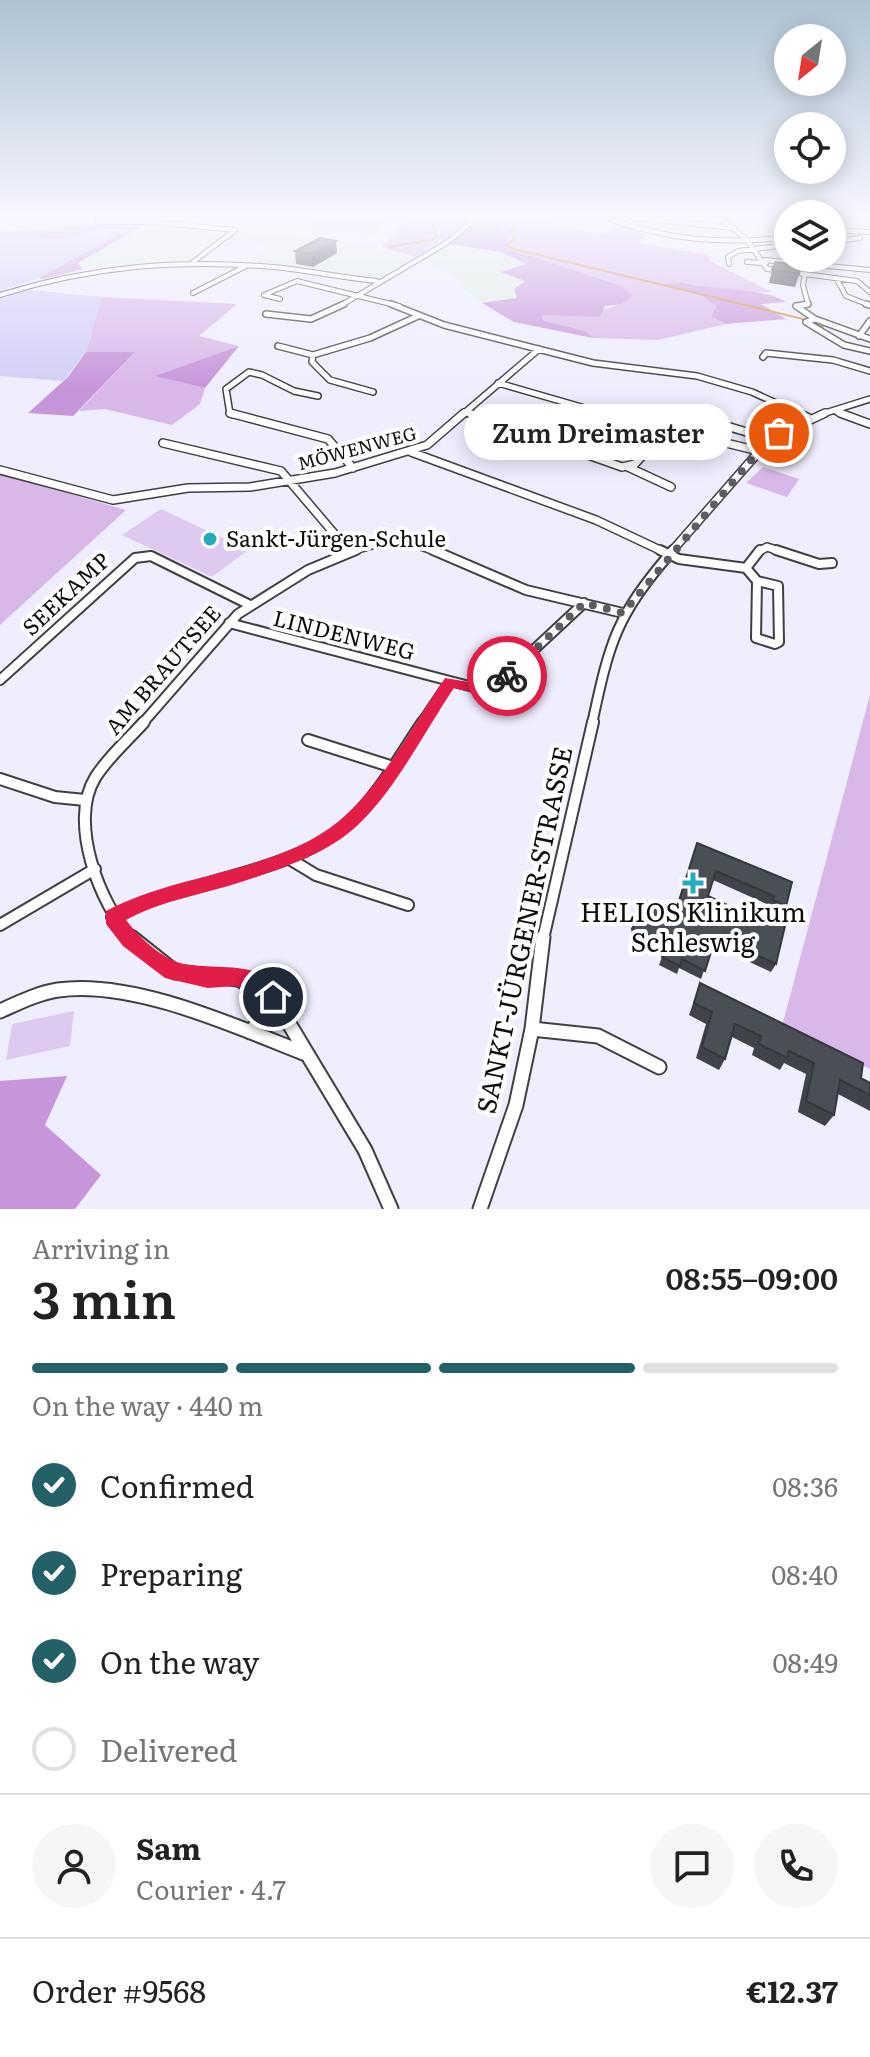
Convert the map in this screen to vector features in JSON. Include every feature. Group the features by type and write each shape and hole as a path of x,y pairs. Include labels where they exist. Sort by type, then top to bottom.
{"street":[{"path":"0,295 70,274"},
{"path":"193,293 229,274"},
{"path":"334,274 377,281"},
{"path":"266,314 317,319 389,274"},
{"path":"805,274 803,285 808,304 796,306 844,345 870,351"},
{"path":"808,274 857,281 870,292"},
{"path":"828,277 838,274"},
{"path":"836,278 846,296 870,305"},
{"path":"280,299 264,295 297,281 400,306 418,316 608,366 663,369 697,376 752,392 809,418"},
{"path":"278,346 313,355 370,338 418,316"},
{"path":"811,320 870,339"},
{"path":"859,336 869,321"},
{"name":"MÖWENWEG","path":"0,470 113,500 188,488 250,487 353,468 411,452 440,436 539,349"},
{"path":"763,357 766,353 796,355 870,371"},
{"path":"313,355 312,362 330,380 373,392"},
{"path":"318,396 289,390 270,376 255,372 242,374 226,389 230,414 328,439 353,468"},
{"path":"498,383 665,431 759,451"},
{"name":"SANKT-JÜRGENER-STRASSE","path":"480,1209 516,1105 532,1029 543,936 573,817 605,659 623,613 770,439 809,418 837,412 870,399"},
{"path":"677,411 770,439"},
{"path":"466,412 628,467 671,487"},
{"path":"837,412 870,424"},
{"path":"628,467 635,464 665,431"},
{"path":"163,443 281,471 349,551"},
{"path":"411,452 596,520 671,554 696,562 746,568 757,581 778,586 779,642 775,644 756,638 757,581"},
{"name":"AM BRAUTSEE","path":"85,800 95,778 229,623 250,605 308,570 372,543 414,542 526,590 623,613"},
{"path":"746,568 761,548 767,547 819,564 832,563"},
{"name":"SEEKAMP","path":"0,680 135,558 151,556 250,605"},
{"name":"LINDENWEG","path":"229,623 481,689 496,685 584,603"},
{"path":"112,917 142,901 288,858 344,827 366,806 450,681"},
{"path":"308,740 393,767"},
{"path":"0,780 55,797 85,800 83,816 95,869 112,917 129,940 172,971 208,978 235,976 258,983 273,997 365,1150 391,1209"},
{"path":"288,858 316,875 408,905"},
{"path":"0,925 95,869"},
{"path":"0,1011 59,990 83,990 144,1001 250,1032 306,1054"},
{"path":"250,1032 269,1011 273,997"},
{"path":"532,1029 598,1036 659,1067"}],"shaded area":[{"path":"0,274 46,274 39,278 0,291"},
{"path":"45,274 61,274 43,279 39,278"},
{"path":"334,274 385,274 376,279"},
{"path":"447,274 510,274 525,281 518,298 482,303"},
{"path":"507,274 587,274 619,285 633,296 622,304 605,306 600,317 542,315 542,320 585,331 593,338 514,322 482,303 517,298 514,289 525,281"},
{"path":"587,274 737,274 772,292 732,292 681,282 665,284 702,296 716,306 711,317 726,324 658,340 593,338 585,331 542,320 542,315 589,313 623,302 632,296 619,285"},
{"path":"681,282 776,297 786,302 761,304 786,319 726,324 711,317 716,306 702,296 663,284"},
{"path":"19,289 102,297 86,352 63,381 0,376 0,296"},
{"path":"102,297 237,304 199,336 239,346 156,376 205,388 200,404 172,425 105,409 79,411 134,353 86,352"},
{"path":"239,346 205,388 155,376"},
{"path":"86,352 135,352 73,416 28,413 68,377"},
{"path":"549,424 610,443 597,456 535,436"},
{"path":"763,467 799,479 787,497 746,483"},
{"path":"0,474 126,510 0,625"},
{"path":"161,509 248,550 212,577 122,535"},
{"path":"870,695 870,1069 782,1026"},
{"path":"74,1011 70,1046 6,1060 12,1024"},
{"path":"67,1076 45,1125 101,1175 75,1209 0,1209 0,1081"}],"building":[{"path":"697,843 792,882 786,906 773,900 774,896 716,871 708,896 763,922 765,916 785,926 776,964 716,936 705,971 682,959 680,966 662,957 666,946 632,929 639,911 644,913 648,902 674,917"},
{"path":"700,983 863,1063 861,1078 870,1083 870,1095 840,1080 834,1115 806,1101 814,1063 789,1051 787,1058 759,1044 761,1036 735,1024 725,1059 702,1047 712,1012 694,1003"}],"waterway":[{"path":"619,274 807,320"},
{"path":"813,322 823,327"}],"way so far":[{"path":"507,676 584,603 623,613 646,581 763,446 779,433"}],"place":[{"name":"Zum Dreimaster","path":"779,433"},
{"name":"Sankt-Jürgen-Schule","path":"210,539"},
{"name":"HELIOS Klinikum Schleswig","path":"693,883"}],"route":[{"path":"273,997 258,983 235,976 208,978 172,971 129,940 112,917 142,901 239,875 316,845 344,827 366,806 450,681 481,689 496,685 507,676"}]}
